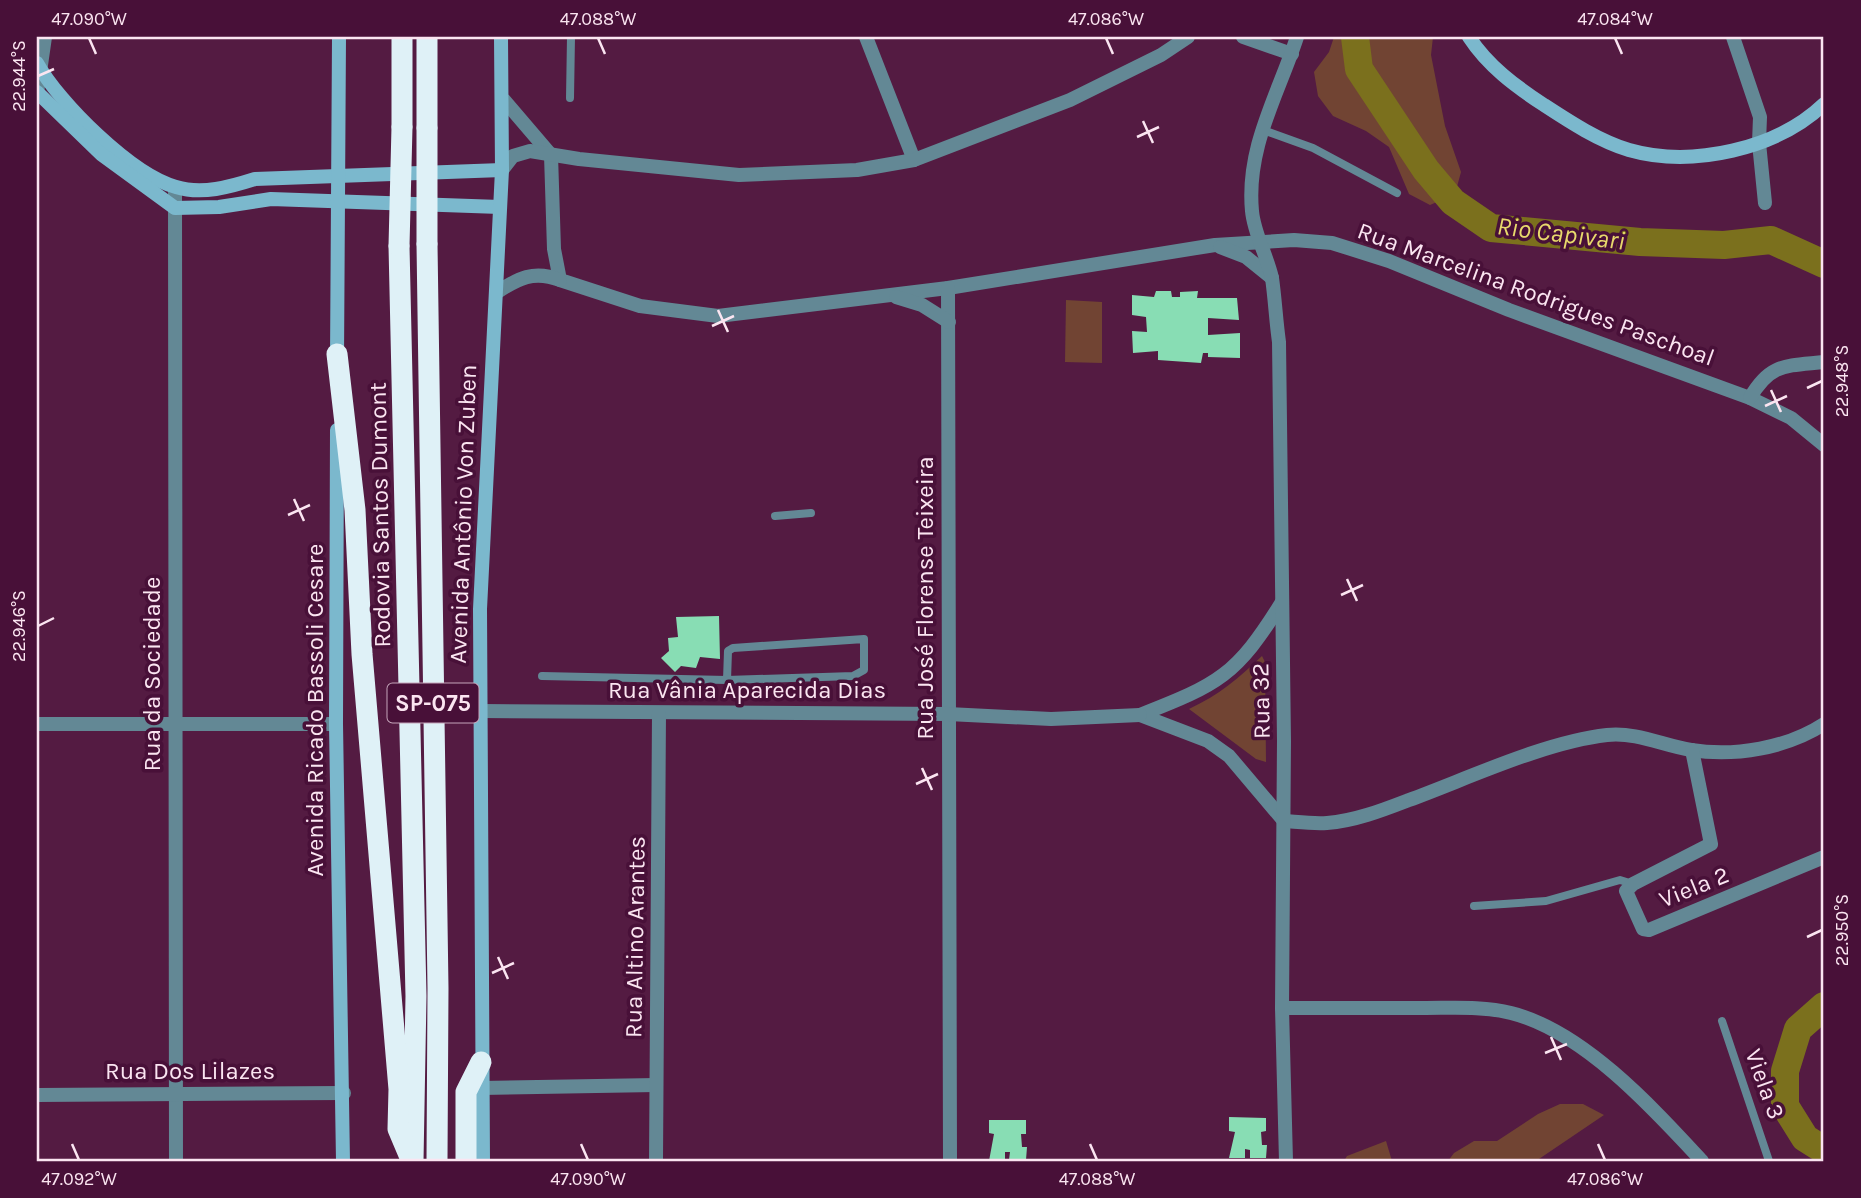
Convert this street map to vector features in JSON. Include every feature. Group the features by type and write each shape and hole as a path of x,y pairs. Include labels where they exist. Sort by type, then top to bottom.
{"highway":[{"name":"Rodovia Santos Dumont","path":"402,37 399,246 416,996 412,1161"},
{"name":"Rodovia Santos Dumont","path":"427,37 427,244 438,988 437,1161"},
{"path":"337,354 355,510 362,654 399,1089 398,1129 412,1161"},
{"path":"466,1161 466,1091 481,1062"}],"street":[{"path":"45,37 38,66 37,93 101,155 175,208 219,206 271,199 500,207"},
{"name":"Avenida Ricado Bassoli Cesare","path":"339,37 336,724 343,1161"},
{"name":"Avenida Antônio Von Zuben","path":"483,1161 480,609 502,170 504,100 501,37"},
{"path":"866,37 915,160"},
{"path":"38,66 65,104 118,152 175,187 204,190 229,188 255,179 502,170 513,156 522,152 740,174 857,170 915,160 1070,100 1161,54 1188,37"},
{"path":"1243,37 1292,54"},
{"name":"Rua 32","path":"1286,1161 1282,1008 1284,821 1279,342 1272,278 1262,241 1254,227 1252,208 1255,154 1260,129 1297,37"},
{"path":"1469,37 1501,74 1519,89 1592,134 1629,150 1687,155 1759,143 1810,118 1824,104"},
{"path":"1733,37 1760,117 1759,143 1765,203"},
{"path":"504,100 551,155 554,249 560,280"},
{"name":"Rua da Sociedade","path":"175,187 176,1161"},
{"name":"Rua Marcelina Rodrigues Paschoal","path":"496,293 515,280 545,274 640,306 718,316 948,288 1216,245 1262,241 1332,243 1389,261 1509,310 1750,398 1791,418 1824,445"},
{"path":"1216,245 1246,257 1272,278"},
{"name":"Rua José Florense Teixeira","path":"948,288 950,1161"},
{"name":"Rua Marcelina Rodrigues Paschoal","path":"887,295 922,304 949,322"},
{"path":"1750,398 1761,379 1771,371 1824,362"},
{"name":"Rua Vânia Aparecida Dias","path":"481,711 947,714 1051,719 1140,715 1211,686 1237,666 1256,644 1282,602"},
{"name":"Rua Altino Arantes","path":"656,1161 659,713"},
{"name":"Rua Vânia Aparecida Dias","path":"1140,715 1208,741 1229,756 1284,821"},
{"path":"37,724 336,724"},
{"path":"1284,821 1326,823 1366,816 1511,763 1599,737 1640,736 1692,750 1738,750 1774,746 1806,735 1824,724"},
{"name":"Viela 2","path":"1692,750 1711,844 1633,884 1626,896 1636,918 1647,930 1824,858"},
{"path":"1282,1008 1461,1008 1509,1012 1543,1024 1589,1054 1638,1096 1702,1161"},
{"path":"481,1088 656,1084"},
{"name":"Rua Dos Lilazes","path":"37,1095 344,1093"}],"lane":[{"path":"570,97 571,37"},
{"path":"1260,129 1313,148 1397,193"},
{"path":"775,516 811,513"},
{"path":"542,676 727,680 861,674 864,670 864,639 733,648 728,651 727,680"},
{"path":"1474,906 1546,901 1620,880 1633,884"},
{"name":"Viela 3","path":"1722,1021 1769,1161"}],"shaded area":[{"path":"1334,37 1433,37 1431,55 1445,126 1461,172 1455,194 1430,205 1409,194 1389,147 1366,131 1333,116 1318,96 1314,72 1329,52"},
{"path":"1066,300 1102,302 1102,363 1065,362"},
{"path":"1262,656 1265,662 1266,762 1256,759 1189,709 1228,686"},
{"path":"1560,1104 1583,1104 1604,1115 1536,1161 1448,1161 1454,1153 1474,1141 1497,1141 1538,1114"},
{"path":"1386,1141 1392,1161 1344,1161 1347,1156"}],"building":[{"path":"1156,291 1171,291 1172,297 1180,297 1180,292 1198,291 1197,298 1237,298 1239,320 1208,318 1208,335 1240,333 1240,358 1208,357 1208,353 1203,353 1201,363 1158,360 1158,351 1133,353 1132,331 1147,332 1146,317 1132,315 1132,295 1154,297"},
{"path":"719,616 720,659 700,657 696,668 681,666 675,672 661,658 669,651 668,638 678,637 676,617"},
{"path":"1229,1117 1266,1118 1266,1131 1261,1132 1262,1145 1267,1145 1266,1158 1250,1158 1250,1150 1245,1149 1245,1158 1229,1158 1235,1132 1229,1131"},
{"path":"989,1120 1026,1120 1026,1134 1021,1134 1022,1147 1027,1147 1026,1160 1009,1160 1010,1152 1005,1152 1005,1160 989,1161 994,1134 989,1133"}],"waterway":[{"name":"Rio Capivari","path":"1355,37 1359,69 1426,170 1453,202 1491,228 1640,242 1724,245 1771,240 1824,264"},
{"name":"Rio Capivari","path":"1824,1006 1798,1029 1785,1071 1785,1106 1805,1138 1824,1150"}]}
